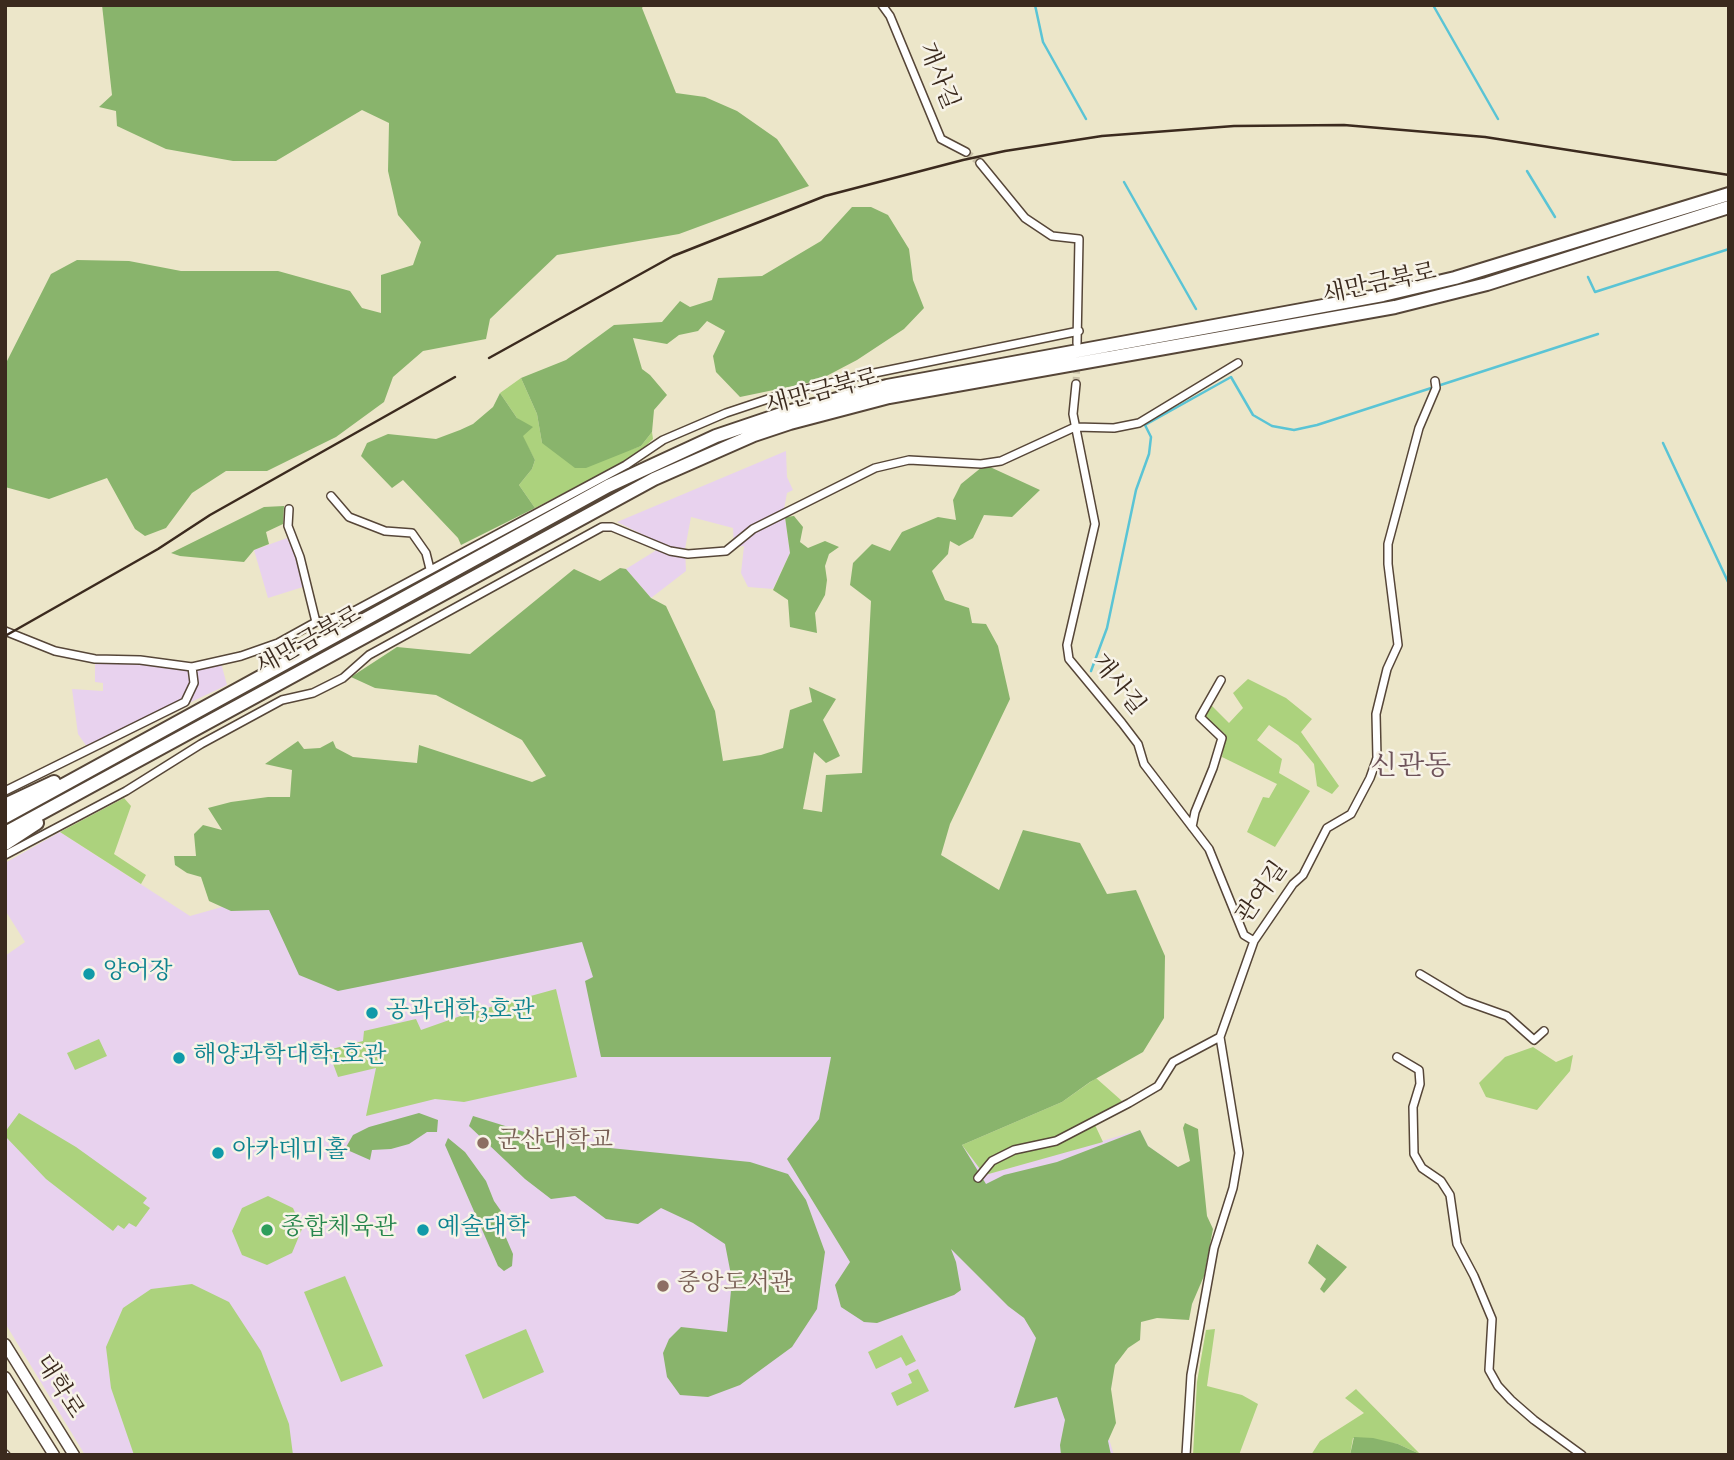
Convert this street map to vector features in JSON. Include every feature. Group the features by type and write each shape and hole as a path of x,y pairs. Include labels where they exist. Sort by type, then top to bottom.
{"highway":[{"name":"새만금북로","path":"5,817 608,486 716,436 787,412 887,386 1370,298 1455,278 1729,194"},
{"name":"새만금북로","path":"5,833 654,479 754,435 889,397 1395,307 1486,284 1729,207"},
{"path":"5,805 61,779 98,767"},
{"path":"5,844 70,798"}],"street":[{"name":"개사길","path":"882,5 890,16 941,139 966,152"},
{"path":"980,163 1025,218 1052,236 1079,239 1077,344"},
{"path":"5,631 55,651 94,659 140,660 191,667 241,656 278,643 316,622 356,610 626,465 663,440 726,413 774,397 855,377 1079,331"},
{"path":"5,855 126,791 201,744 282,701 313,693 343,678 369,655 602,527 612,527 670,551 688,554 726,551 753,529 876,468 909,460 981,464 1001,461 1075,427 1114,428 1139,423 1238,363"},
{"name":"개사길","path":"1076,384 1073,414 1095,524 1066,645 1069,659 1138,744 1144,764 1209,849 1244,935 1254,941"},
{"name":"관여길","path":"1186,1455 1191,1375 1214,1248 1233,1188 1239,1153 1220,1037 1254,941 1293,884 1303,875 1327,828 1351,814 1377,758 1376,714 1387,669 1398,645 1388,544 1419,428 1435,384"},
{"path":"331,496 349,517 384,531 412,533 426,553 430,569"},
{"path":"289,509 290,536 300,557 316,622"},
{"path":"5,791 185,702 194,683 191,667"},
{"path":"1192,827 1222,738 1199,717 1221,680"},
{"path":"1420,974 1465,1001 1507,1016 1534,1040 1544,1031"},
{"path":"978,1178 992,1161 1014,1150 1056,1141 1129,1103 1158,1086 1173,1062 1220,1037"},
{"path":"1396,1057 1419,1070 1420,1084 1413,1107 1414,1154 1422,1168 1441,1181 1450,1195 1457,1244 1492,1319 1489,1370 1511,1400 1582,1455"},
{"name":"대학로","path":"5,1344 74,1455"},
{"name":"대학로","path":"5,1377 54,1455"}],"shaded area":[{"path":"786,451 787,477 793,490 787,493 784,509 790,553 773,589 748,587 741,573 744,546 734,547 733,528 691,517 685,549 686,571 651,598 626,569 655,551 658,542 617,522"},
{"path":"287,538 297,558 303,587 268,598 254,550"},
{"path":"95,662 187,670 221,663 227,685 189,703 176,704 87,747 78,734 72,689 103,691 103,683 95,682"},
{"name":"군산대학교","path":"60,832 190,916 279,891 651,891 962,1145 985,1175 1140,1130 1148,1146 1178,1167 1123,1311 1105,1426 1114,1455 85,1455 5,1323 5,956 25,942 5,910 5,863"}],"green space":[{"path":"102,5 644,5 642,8 676,93 705,97 737,111 777,139 809,186 679,234 557,255 490,319 486,339 423,351 393,377 384,402 336,437 267,471 226,471 192,493 166,528 145,536 135,529 107,478 49,499 5,487 5,365 51,274 77,260 129,261 181,271 278,271 350,291 362,308 381,313 381,275 413,265 421,242 398,215 388,171 389,123 362,110 276,161 233,161 166,149 117,126 116,111 99,107 112,95"},
{"path":"852,207 871,207 888,215 909,249 913,280 924,308 904,329 857,360 817,381 740,397 716,372 713,356 725,331 707,321 698,331 679,335 667,344 633,338 642,369 667,395 654,410 652,432 641,446 586,468 575,468 542,443 537,414 521,378 566,360 614,325 662,322 680,301 690,307 712,300 718,278 762,276 821,241"},
{"path":"521,378 537,414 542,443 621,453 641,446 652,432 653,439 635,456 535,508 519,485 532,469 535,460 522,436 517,418 500,393"},
{"path":"500,393 517,418 533,427 523,436 535,460 532,469 519,485 535,508 461,545 458,538 403,480 392,488 361,456 367,443 388,434 436,439 460,430 473,424 493,407"},
{"path":"982,467 990,467 1040,490 1012,517 984,515 973,538 959,546 950,541 948,554 932,571 945,600 969,608 972,623 986,624 998,646 1010,699 950,824 941,855 999,890 1023,830 1080,843 1107,894 1136,890 1165,956 1164,1018 1143,1052 1090,1082 1062,1102 962,1145 986,1184 1004,1175 1057,1162 1140,1130 1148,1146 1178,1167 1190,1161 1183,1128 1185,1123 1198,1129 1207,1216 1213,1229 1204,1276 1192,1304 1189,1320 1157,1318 1141,1322 1140,1340 1128,1348 1115,1365 1111,1389 1116,1423 1108,1441 1111,1455 1061,1455 1060,1445 1065,1420 1057,1397 1014,1408 1036,1338 1024,1318 1008,1306 951,1249 961,1290 954,1295 877,1323 864,1322 841,1307 835,1285 850,1262 787,1159 819,1119 831,1057 601,1057 585,981 593,977 582,942 338,991 299,975 269,910 231,911 209,901 201,877 187,873 175,865 174,856 196,856 194,834 203,825 222,830 208,808 268,797 290,797 292,770 265,764 298,741 304,749 320,748 333,741 336,748 353,757 417,763 419,745 532,782 546,776 522,740 436,695 375,688 351,677 397,647 470,654 574,569 600,581 620,568 626,569 651,598 666,606 715,711 723,761 761,755 783,748 790,710 812,702 809,687 836,699 823,720 840,756 826,763 814,752 803,809 822,812 826,775 862,773 871,601 850,585 853,563 872,544 890,551 902,532 938,517 956,520 953,500 961,484"},
{"path":"284,506 283,524 266,532 269,544 254,550 244,562 171,553 264,507"},
{"path":"794,516 803,527 800,542 808,548 825,541 839,547 829,554 825,566 825,595 815,613 817,633 790,627 788,600 773,590 790,553 785,517"},
{"path":"1248,679 1286,698 1312,719 1301,732 1339,786 1332,794 1317,786 1314,764 1298,745 1269,725 1257,740 1282,759 1279,773 1310,791 1275,847 1247,832 1263,797 1269,798 1277,784 1222,757 1225,734 1203,716 1211,705 1229,723 1243,708 1233,693"},
{"path":"124,798 131,806 114,854 146,875 141,884 60,832"},
{"path":"556,989 577,1077 464,1102 435,1099 366,1116 376,1068 338,1077 328,1050 363,1041 364,1031 416,1019 421,1030 469,1013"},
{"path":"99,1039 107,1056 75,1070 67,1053"},
{"path":"1533,1047 1556,1062 1573,1055 1570,1071 1537,1110 1486,1097 1479,1083 1505,1057"},
{"path":"1096,1078 1122,1101 1078,1128 1050,1140 1017,1146 993,1155 980,1169 962,1145 1062,1102"},
{"path":"19,1113 76,1147 147,1198 143,1203 150,1208 136,1227 129,1223 124,1229 118,1225 113,1231 46,1179 5,1136"},
{"path":"419,1113 438,1120 437,1132 427,1132 409,1144 391,1149 372,1150 370,1160 345,1149 353,1135 369,1127"},
{"path":"473,1116 560,1143 750,1162 788,1174 806,1200 825,1252 817,1309 792,1347 740,1385 708,1397 680,1395 667,1377 663,1353 669,1339 681,1327 727,1332 732,1280 725,1244 693,1223 661,1208 638,1224 606,1219 575,1196 551,1199 525,1179 469,1126"},
{"path":"1095,1125 1103,1142 985,1175 997,1161 1015,1153 1045,1147"},
{"path":"448,1138 465,1152 486,1181 501,1211 504,1233 513,1254 512,1266 504,1271 498,1266 445,1145"},
{"name":"종합체육관","path":"268,1196 293,1208 302,1229 292,1253 267,1265 242,1255 232,1231 242,1208"},
{"path":"1317,1244 1347,1267 1324,1293 1320,1289 1326,1279 1308,1263"},
{"path":"345,1276 383,1366 341,1382 304,1292"},
{"path":"192,1284 229,1302 261,1351 289,1424 293,1455 134,1455 111,1388 106,1347 123,1308 151,1289"},
{"path":"526,1329 544,1372 483,1399 465,1355"},
{"path":"1215,1329 1207,1386 1242,1395 1258,1404 1239,1455 1193,1455 1197,1382 1206,1330"},
{"path":"902,1335 916,1361 906,1366 901,1357 876,1369 868,1352"},
{"path":"918,1369 929,1391 897,1406 891,1393 912,1383 908,1374"},
{"path":"1356,1389 1420,1454 1398,1444 1353,1438 1350,1455 1311,1455 1320,1441 1364,1413 1345,1398"},
{"path":"1354,1437 1398,1444 1422,1455 1350,1455"}],"waterway":[{"path":"1035,5 1043,42 1086,119"},
{"path":"1433,5 1498,119"},
{"path":"1527,171 1555,217"},
{"path":"1124,182 1196,309"},
{"path":"1588,277 1595,292 1729,249"},
{"path":"1091,671 1107,628 1136,490 1149,454 1151,437 1145,425 1231,377 1253,415 1272,426 1294,430 1317,425 1598,334"},
{"path":"1663,443 1729,584"}],"tunnel":[{"path":"966,152 980,163"},
{"path":"1076,384 1077,362"}],"railway":[{"path":"489,358 673,256 825,196 963,160 1102,136 1234,126 1344,125 1485,137 1729,175"},
{"path":"5,636 158,549 210,515 455,377"}],"place":[{"name":"양어장","path":"89,974"},
{"name":"공과대학3호관","path":"372,1013"},
{"name":"해양과학대학1호관","path":"179,1058"},
{"name":"군산대학교","path":"483,1143"},
{"name":"아카데미홀","path":"218,1153"},
{"name":"종합체육관","path":"267,1230"},
{"name":"예술대학","path":"423,1230"},
{"name":"중앙도서관","path":"663,1286"}],"district":[{"name":"신관동","path":"1411,769"}]}
